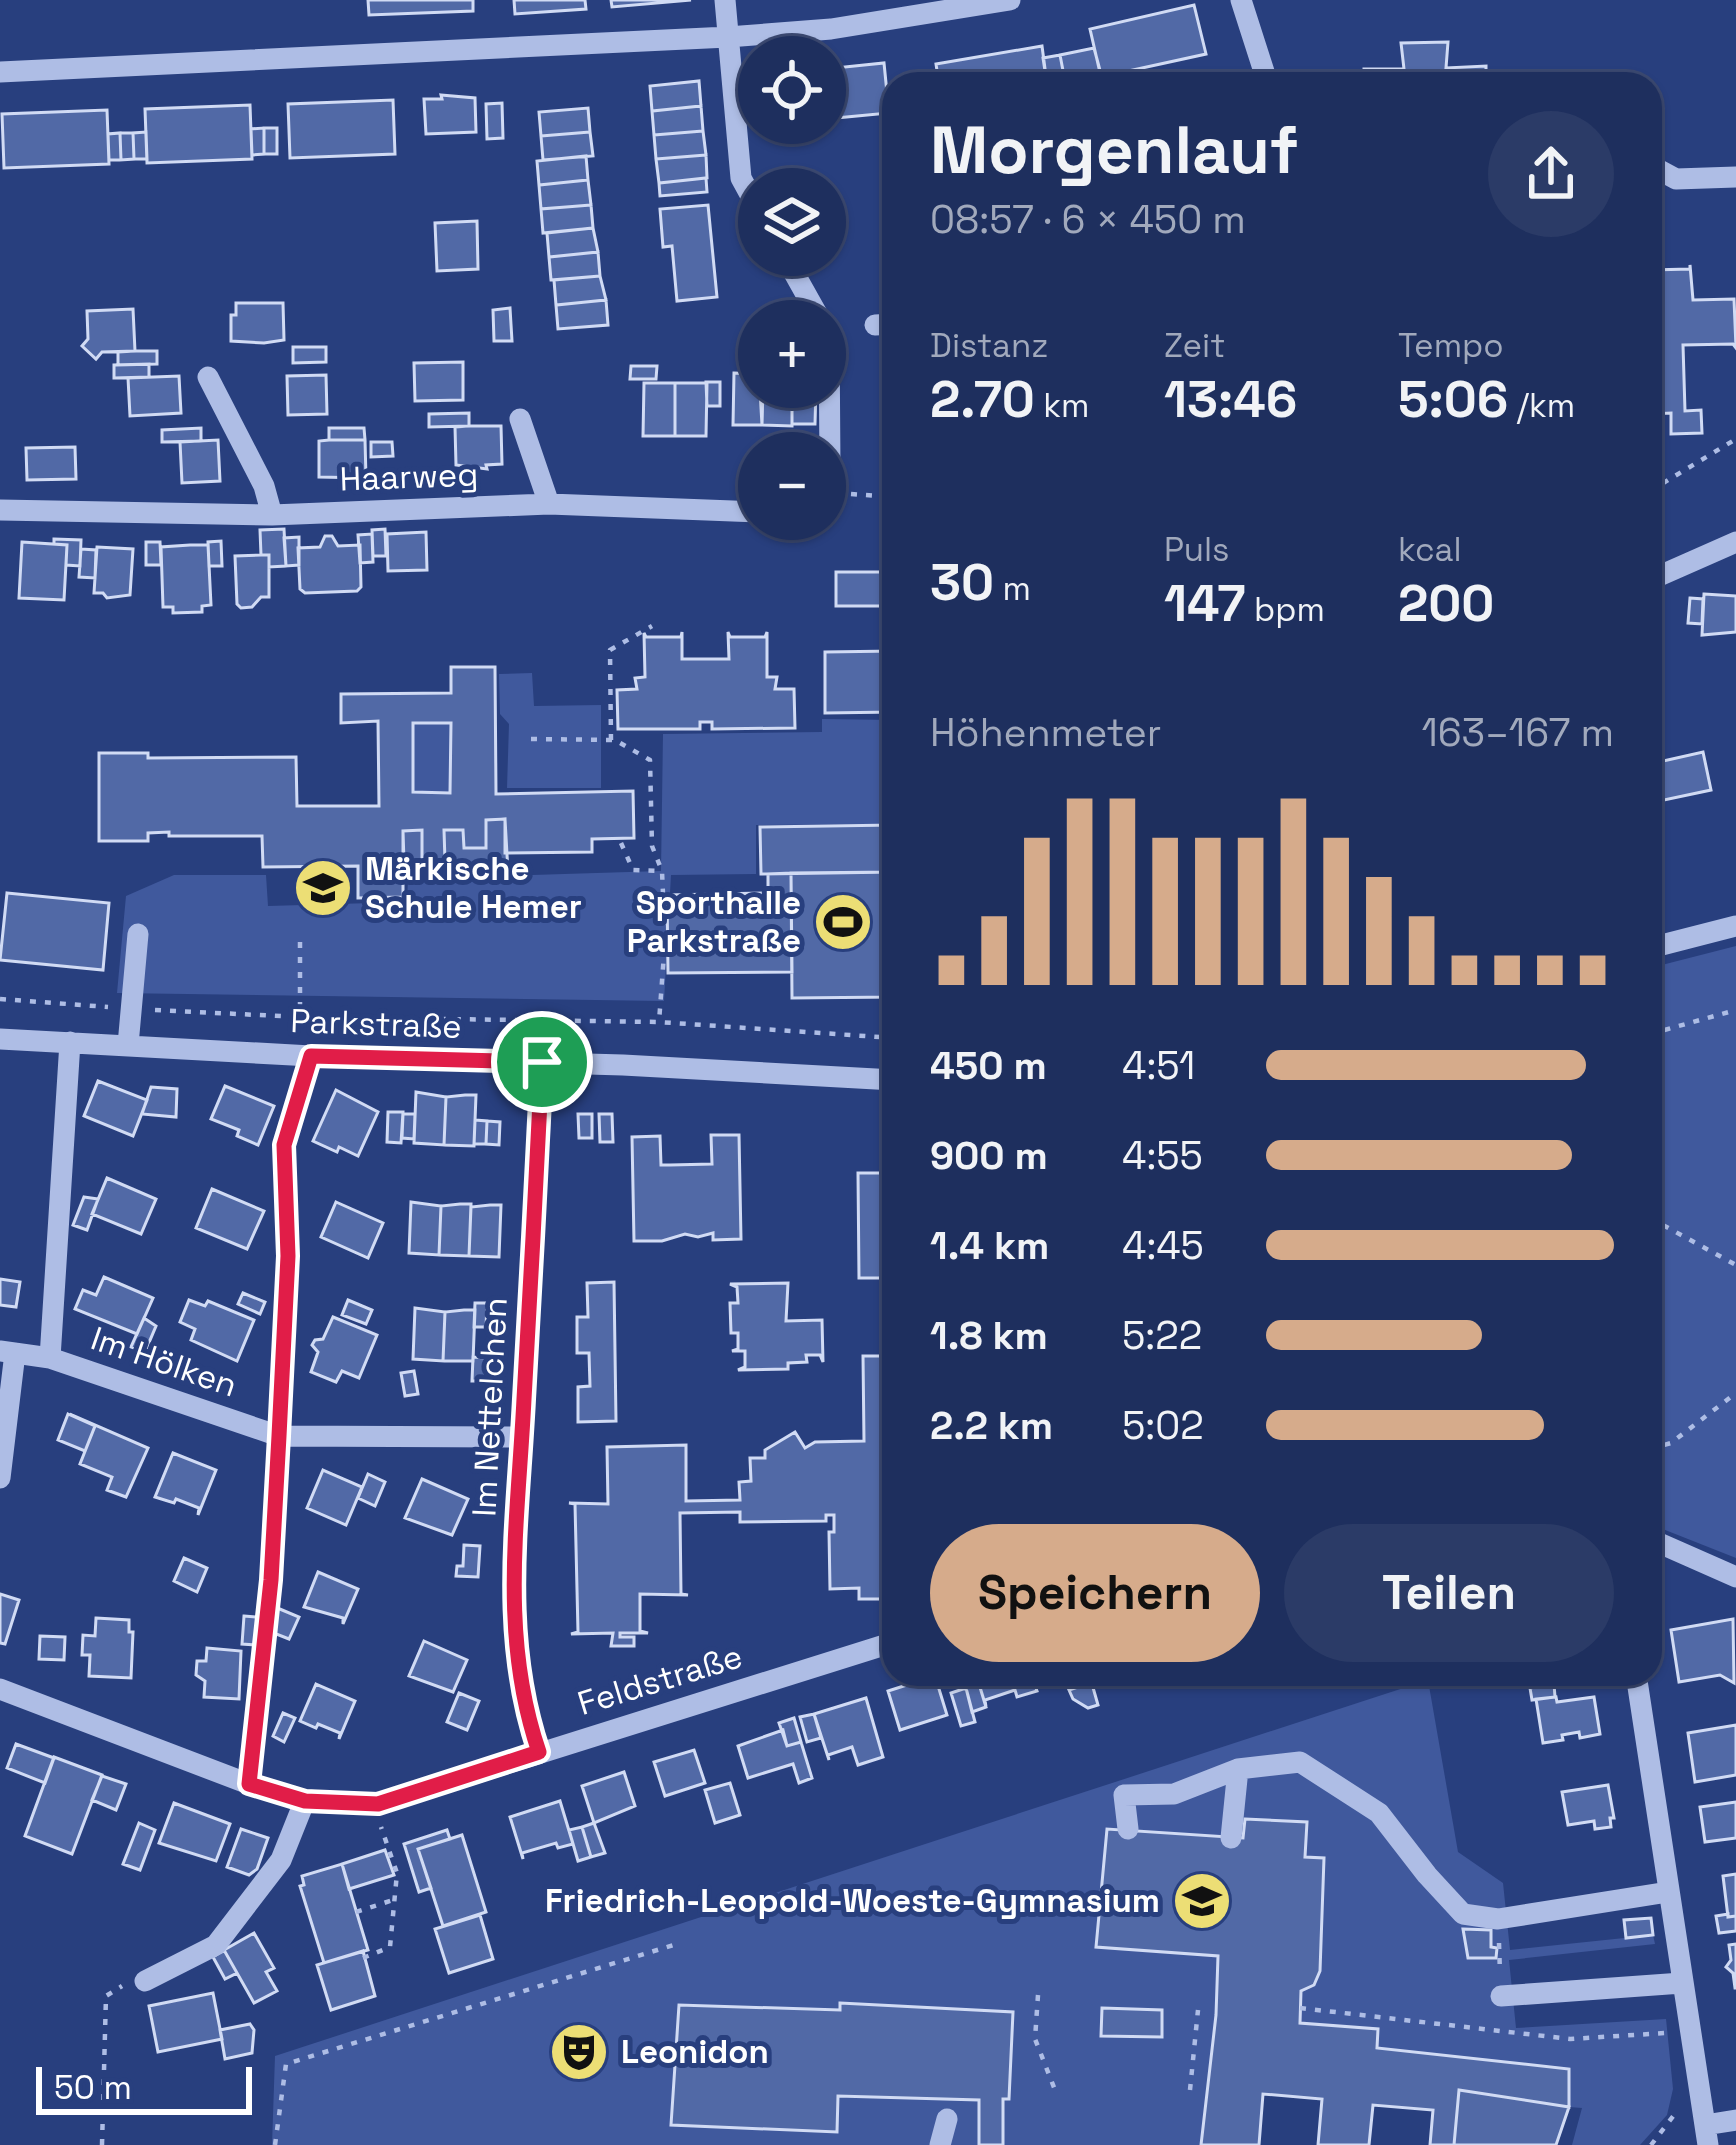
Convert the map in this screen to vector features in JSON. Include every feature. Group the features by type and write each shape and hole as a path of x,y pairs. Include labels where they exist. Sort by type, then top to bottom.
{"street":[{"path":"725,0 740,168"},
{"path":"0,72 728,37 831,28 1010,0"},
{"path":"1241,0 1264,72"},
{"path":"1662,171 1676,179 1736,177"},
{"path":"208,377 263,486 272,515"},
{"path":"520,419 549,504"},
{"name":"Haarweg","path":"0,510 272,515 549,504 738,511"},
{"path":"1662,575 1736,542"},
{"path":"1662,945 1736,926"},
{"path":"128,1045 138,934"},
{"name":"Parkstraße","path":"0,1039 882,1079"},
{"path":"50,1358 70,1042"},
{"name":"Im Nettelchen","path":"539,1752 523,1706 514,1645 542,1062"},
{"path":"271,1580 286,1221"},
{"path":"0,1478 8,1352"},
{"name":"Im Hölken","path":"8,1352 50,1358 279,1436 522,1437"},
{"path":"1662,1543 1736,1576"},
{"name":"Feldstraße","path":"0,1689 249,1784 305,1801 378,1804 882,1646"},
{"path":"1638,1686 1706,2135 1736,2120"},
{"path":"1127,1829 1124,1795 1174,1794 1238,1768 1300,1762 1379,1813 1463,1914 1498,1919 1668,1892"},
{"path":"1231,1838 1238,1768"},
{"path":"145,1981 216,1945 281,1860 305,1801"},
{"path":"1501,1996 1682,1983"},
{"path":"940,2145 947,2119"}],"path":[{"path":"1662,484 1736,440"},
{"path":"846,494 882,496"},
{"path":"610,741 610,650 652,626"},
{"path":"531,739 610,741 650,760 652,846 662,871 665,940 659,1022"},
{"path":"621,843 633,870 662,871"},
{"path":"299,942 299,1017"},
{"path":"0,999 299,1017 659,1022 882,1037"},
{"path":"1662,1031 1736,1010"},
{"path":"286,1221 284,1145 311,1056"},
{"path":"1662,1225 1736,1265"},
{"path":"1662,1446 1736,1393"},
{"path":"249,1784 271,1580"},
{"path":"363,1958 390,1948 397,1873 378,1804"},
{"path":"356,1912 393,1900"},
{"path":"275,2145 286,2063 680,1943"},
{"path":"102,2145 106,1996 145,1981"},
{"path":"1038,1995 1035,2039 1057,2095"},
{"path":"1300,2008 1570,2039 1689,2031"},
{"path":"1190,2090 1198,2010"},
{"path":"1651,2145 1697,2080"}],"shaded area":[{"path":"532,673 534,706 601,705 601,788 507,788 509,724 500,714 499,674"},
{"path":"822,719 882,720 882,824 756,825 756,874 671,875 664,1001 117,993 126,896 174,875 266,875 268,906 407,902 408,879 661,871 663,734 822,732"},
{"path":"413,723 451,723 450,793 413,792"},
{"path":"1736,946 1736,1558 1662,1529 1662,965"},
{"name":"Friedrich-Leopold-Woeste-Gymnasium","path":"1410,1686 1429,1686 1458,1852 1503,1883 1510,1950 1653,1935 1655,1944 1509,1960 1516,2028 1666,2019 1673,2089 1667,2115 1640,2145 1572,2145 1582,2108 1569,2107 1569,2069 1377,2048 1377,2029 1300,2023 1306,1822 1245,1819 1243,1838 1107,1830 1096,1947 1218,1956 1201,2145 1003,2145 1013,2012 841,2003 840,2010 679,2005 672,2125 836,2132 838,2096 979,2100 979,2145 272,2145 275,2056","holes":["1102,2009 1162,2010 1162,2037 1102,2036"]}],"building":[{"path":"368,0 473,0 473,11 369,15"},
{"path":"514,0 585,0 586,9 515,14"},
{"path":"611,0 691,0 612,7"},
{"path":"1194,5 1206,54 1124,72 1100,72 1090,29"},
{"path":"1448,42 1446,68 1486,66 1486,72 1364,72 1404,69 1401,43"},
{"path":"1042,46 1045,72 937,72 936,64"},
{"path":"1094,48 1100,72 1063,72 1060,55"},
{"path":"1060,55 1063,72 1045,72 1043,58"},
{"path":"884,63 882,114 846,117 846,67"},
{"path":"699,81 701,106 652,111 650,86"},
{"path":"441,95 475,98 476,132 426,134 424,99 442,99"},
{"path":"393,100 395,154 290,158 288,104"},
{"path":"502,103 503,138 487,139 486,104"},
{"path":"250,105 252,159 147,163 145,109"},
{"path":"701,106 703,131 654,135 652,111"},
{"path":"588,108 590,132 541,136 539,112"},
{"path":"107,110 109,164 4,168 2,114"},
{"path":"264,128 264,154 252,155 251,129"},
{"path":"264,128 277,128 277,154 264,154"},
{"path":"703,131 706,155 656,159 654,135"},
{"path":"146,132 147,159 134,159 133,133"},
{"path":"590,132 593,156 543,160 541,136"},
{"path":"120,133 133,133 134,159 121,160"},
{"path":"120,133 121,160 109,160 108,134"},
{"path":"706,155 707,178 659,183 656,159"},
{"path":"586,156 588,180 539,185 537,161"},
{"path":"706,178 707,192 660,196 659,183"},
{"path":"588,180 591,205 541,209 539,185"},
{"path":"591,205 593,228 543,233 541,209"},
{"path":"708,205 717,297 677,301 672,246 663,247 660,209"},
{"path":"477,221 478,269 437,271 435,223"},
{"path":"593,228 598,252 549,257 547,233"},
{"path":"598,252 600,276 551,280 549,257"},
{"path":"1690,265 1693,300 1734,299 1736,348 1733,344 1683,345 1685,411 1701,410 1702,433 1671,434 1671,413 1662,413 1662,270 1690,269"},
{"path":"600,276 606,300 556,305 554,280"},
{"path":"606,300 608,325 558,329 556,305"},
{"path":"236,303 283,303 284,340 231,341"},
{"path":"510,308 512,341 494,341 493,310"},
{"path":"133,309 135,351 102,352 96,359 82,346 88,339 87,311"},
{"path":"293,347 326,347 326,362 293,363"},
{"path":"157,351 157,364 118,365 118,352"},
{"path":"463,362 463,400 415,401 414,363"},
{"path":"149,364 149,377 114,378 114,365"},
{"path":"631,366 657,366 656,379 630,379"},
{"path":"734,373 738,373 738,408 761,408 762,425 733,425"},
{"path":"326,375 327,414 288,415 287,376"},
{"path":"179,376 181,413 130,416 128,378"},
{"path":"706,382 720,382 720,406 707,406"},
{"path":"644,383 675,383 675,436 643,436"},
{"path":"675,383 707,383 706,436 675,436"},
{"path":"762,408 792,408 792,426 762,425"},
{"path":"792,408 815,408 815,424 792,424"},
{"path":"469,413 469,426 429,427 429,414"},
{"path":"501,426 502,464 486,465 487,469 456,465 455,427"},
{"path":"201,428 201,441 162,442 162,430"},
{"path":"329,428 364,428 365,440 329,440"},
{"path":"218,440 220,481 182,483 180,442"},
{"path":"365,440 366,478 319,477 319,441"},
{"path":"371,442 392,442 393,456 371,457"},
{"path":"75,447 76,479 27,480 26,448"},
{"path":"284,529 286,566 269,567 269,555 261,555 260,530"},
{"path":"385,529 386,556 373,556 372,530"},
{"path":"426,532 427,570 388,571 387,534"},
{"path":"372,534 373,562 360,563 358,535"},
{"path":"325,536 332,536 338,546 360,545 361,587 357,591 305,593 300,589 298,548 320,547"},
{"path":"299,537 299,565 286,566 284,538"},
{"path":"54,539 81,540 80,566 66,565 67,545 54,544"},
{"path":"221,541 222,566 209,566 208,542"},
{"path":"22,542 67,545 64,600 19,598"},
{"path":"146,542 160,542 161,565 146,565"},
{"path":"208,545 211,605 202,606 202,612 173,613 173,607 163,607 161,547"},
{"path":"97,547 133,549 130,595 107,598 94,593"},
{"path":"81,549 96,550 95,578 79,577"},
{"path":"269,555 269,597 241,608 235,556"},
{"path":"836,572 882,572 882,606 836,606"},
{"path":"1704,594 1736,596 1736,632 1702,635"},
{"path":"1690,598 1703,599 1702,624 1688,623"},
{"path":"682,632 682,659 729,659 728,632 730,637 765,637 767,632 767,677 777,677 775,689 794,689 795,728 712,729 712,722 700,722 700,729 618,729 617,690 637,689 635,678 645,677 644,633 646,637 681,637"},
{"path":"882,651 882,712 825,713 825,652"},
{"path":"451,667 495,667 496,794 633,791 634,838 592,839 592,852 505,853 505,819 486,820 486,848 464,848 463,830 444,830 445,861 422,861 422,830 403,831 403,897 358,898 358,866 263,867 262,836 169,836 169,832 148,833 148,841 99,841 99,753 148,753 148,758 296,757 297,806 379,806 378,721 341,723 341,694 451,693","holes":["413,723 451,723 450,793 413,792"]},
{"path":"1703,752 1711,790 1662,800 1662,761"},
{"path":"505,819 508,872 402,873 402,862 445,861 444,830 463,830 464,848 486,848 486,820"},
{"path":"882,825 882,872 761,874 760,827"},
{"path":"422,830 422,861 404,862 403,831"},
{"name":"Sporthalle Parkstraße","path":"882,872 882,997 792,998 791,873"},
{"path":"791,873 792,972 668,973 667,895 768,893 768,874"},
{"path":"7,893 109,903 103,970 0,960"},
{"path":"98,1081 147,1100 133,1136 84,1116"},
{"path":"225,1086 274,1106 258,1145 237,1136 239,1130 211,1119"},
{"path":"151,1087 177,1089 176,1117 142,1114"},
{"path":"336,1090 378,1112 358,1156 313,1141"},
{"path":"416,1092 446,1097 444,1145 414,1143"},
{"path":"476,1095 474,1146 444,1145 446,1097"},
{"path":"388,1112 403,1112 401,1143 387,1142"},
{"path":"403,1114 415,1114 414,1139 402,1138"},
{"path":"578,1114 592,1114 592,1138 579,1138"},
{"path":"599,1114 612,1114 613,1142 600,1142"},
{"path":"475,1120 487,1121 486,1144 474,1144"},
{"path":"487,1121 500,1122 499,1145 486,1144"},
{"path":"711,1135 739,1135 741,1239 713,1240 713,1233 634,1241 632,1137 660,1136 661,1165 712,1164"},
{"path":"858,1173 882,1173 882,1278 859,1278"},
{"path":"107,1178 156,1199 141,1234 92,1214"},
{"path":"212,1189 264,1211 247,1249 196,1228"},
{"path":"84,1197 98,1199 87,1230 73,1225"},
{"path":"336,1202 383,1223 368,1258 321,1237"},
{"path":"411,1202 441,1206 439,1255 409,1253"},
{"path":"471,1204 469,1256 439,1255 441,1206"},
{"path":"501,1205 499,1257 469,1256 471,1207"},
{"path":"104,1277 153,1298 137,1334 75,1309 83,1290 96,1295"},
{"path":"0,1279 20,1282 16,1307 0,1305"},
{"path":"614,1282 616,1421 578,1422 578,1387 590,1386 589,1353 577,1353 577,1317 588,1317 587,1283"},
{"path":"788,1283 786,1321 822,1320 823,1362 820,1355 806,1355 807,1362 788,1363 788,1369 738,1370 745,1367 745,1351 732,1351 738,1349 738,1333 731,1333 730,1303 738,1303 737,1287 730,1284"},
{"path":"243,1293 265,1302 260,1314 238,1304"},
{"path":"189,1300 205,1306 208,1301 254,1320 237,1361 191,1340 195,1329 180,1322"},
{"path":"348,1300 372,1310 366,1324 342,1315"},
{"path":"475,1303 487,1303 486,1327 474,1327"},
{"path":"487,1303 500,1304 499,1328 486,1327"},
{"path":"415,1308 445,1312 443,1361 413,1359"},
{"path":"475,1310 473,1361 443,1361 445,1312"},
{"path":"333,1317 377,1335 359,1378 342,1371 336,1382 311,1372 318,1352 312,1345 323,1339"},
{"path":"144,1318 156,1326 145,1352 131,1347"},
{"path":"863,1356 882,1356 882,1599 859,1599 859,1588 830,1589 829,1532 834,1532 834,1515 826,1515 826,1521 740,1522 740,1512 680,1513 681,1594 688,1595 640,1594 640,1631 648,1633 620,1633 620,1637 634,1637 634,1646 611,1646 613,1633 571,1634 578,1632 575,1504 569,1503 608,1504 607,1447 686,1445 686,1501 740,1500 739,1482 751,1481 750,1458 765,1458 765,1450 795,1432 805,1448 815,1442 864,1441"},
{"path":"473,1357 486,1358 485,1381 472,1381"},
{"path":"414,1371 418,1394 405,1396 401,1373"},
{"path":"68,1414 95,1426 85,1451 58,1440"},
{"path":"70,1414 148,1448 126,1497 107,1490 112,1477 80,1464 95,1426"},
{"path":"173,1453 216,1470 198,1515 199,1508 155,1497"},
{"path":"323,1470 362,1487 346,1525 307,1508"},
{"path":"368,1474 385,1482 375,1506 358,1498"},
{"path":"422,1479 468,1499 452,1535 405,1518"},
{"path":"464,1545 480,1546 478,1577 456,1576 457,1566 463,1566"},
{"path":"184,1558 207,1568 197,1592 174,1581"},
{"path":"318,1572 358,1589 343,1624 343,1618 304,1607"},
{"path":"0,1594 19,1600 5,1644 0,1643"},
{"path":"275,1607 299,1617 289,1639 271,1632 275,1623 269,1621"},
{"path":"244,1616 257,1617 256,1645 242,1644"},
{"path":"96,1618 129,1620 131,1678 89,1676 90,1655 82,1655 83,1635 95,1636"},
{"path":"1733,1619 1734,1683 1720,1675 1679,1682 1671,1630"},
{"path":"40,1636 65,1637 64,1660 39,1659"},
{"path":"424,1641 467,1660 453,1692 409,1676"},
{"path":"207,1648 241,1651 239,1699 204,1697 205,1681 196,1675 197,1661 206,1661"},
{"path":"316,1684 355,1701 339,1739 340,1733 300,1721"},
{"path":"938,1686 947,1715 900,1730 888,1691"},
{"path":"980,1686 1035,1686 1037,1691 1017,1697 1015,1690 985,1700 986,1707"},
{"path":"980,1686 986,1707 972,1712 966,1688"},
{"path":"1093,1686 1098,1705 1088,1708 1073,1699 1069,1690"},
{"path":"1554,1686 1555,1697 1532,1700 1530,1688"},
{"path":"966,1688 975,1722 961,1726 951,1693"},
{"path":"459,1693 479,1701 467,1730 447,1722"},
{"path":"1556,1697 1557,1702 1594,1697 1600,1734 1580,1738 1579,1732 1543,1743 1536,1699"},
{"path":"866,1698 883,1757 858,1765 852,1747 828,1755 829,1760 814,1714"},
{"path":"283,1713 295,1718 284,1742 273,1736"},
{"path":"814,1714 821,1738 807,1742 800,1717"},
{"path":"794,1718 801,1742 787,1746 779,1723"},
{"path":"1736,1725 1736,1775 1695,1782 1688,1733"},
{"path":"783,1730 787,1746 801,1742 812,1778 799,1783 793,1764 748,1778 738,1746"},
{"path":"16,1744 54,1758 45,1783 7,1768"},
{"path":"694,1750 705,1783 665,1796 654,1762"},
{"path":"54,1757 102,1775 72,1854 25,1836"},
{"path":"624,1772 635,1806 594,1823 582,1786"},
{"path":"102,1776 126,1784 116,1810 92,1800"},
{"path":"730,1783 740,1815 715,1823 705,1790"},
{"path":"1608,1785 1614,1818 1610,1818 1611,1827 1595,1829 1594,1821 1568,1825 1562,1792"},
{"path":"560,1801 573,1844 558,1848 556,1843 522,1853 523,1859 510,1817"},
{"path":"1736,1802 1736,1838 1705,1842 1700,1807"},
{"path":"174,1803 230,1824 216,1861 159,1843"},
{"path":"1245,1819 1307,1822 1305,1857 1324,1858 1320,1971 1314,1985 1301,1991 1300,2023 1378,2029 1377,2048 1569,2069 1569,2107 1459,2090 1454,2145 1430,2145 1433,2110 1373,2105 1369,2145 1318,2145 1322,2099 1263,2094 1259,2145 1201,2145 1218,1956 1096,1947 1107,1829 1243,1838"},
{"path":"139,1823 155,1830 140,1870 123,1864"},
{"path":"594,1823 605,1853 591,1857 582,1827"},
{"path":"582,1827 591,1857 578,1861 569,1830"},
{"path":"241,1829 268,1838 257,1869 249,1875 227,1867"},
{"path":"447,1830 450,1839 418,1849 431,1888 419,1892 404,1844"},
{"path":"462,1835 486,1912 443,1926 418,1849"},
{"path":"385,1850 394,1875 349,1889 342,1864"},
{"path":"342,1864 368,1950 324,1963 300,1886 304,1885 302,1876"},
{"path":"1736,1874 1736,1916 1728,1917 1723,1876"},
{"path":"480,1915 493,1959 449,1973 435,1929"},
{"path":"1716,1916 1736,1916 1736,1931 1719,1933"},
{"path":"1651,1918 1653,1935 1626,1938 1624,1920"},
{"path":"1463,1929 1491,1930 1496,1958 1468,1958"},
{"path":"254,1933 274,1968 266,1972 277,1991 254,2003 224,1950"},
{"path":"1736,1944 1735,1988 1733,1973 1726,1967 1731,1960 1729,1945"},
{"path":"224,1950 237,1973 225,1979 213,1957"},
{"path":"363,1951 375,1996 331,2010 317,1965"},
{"path":"213,1993 222,2039 158,2052 149,2006"},
{"path":"840,2003 1013,2012 1003,2145 979,2145 979,2100 838,2096 837,2132 671,2125 679,2005 840,2010"},
{"path":"1102,2008 1162,2010 1162,2037 1101,2036"},
{"path":"250,2024 252,2053 225,2059 220,2030"},
{"path":"1459,2090 1569,2107 1556,2145 1454,2145"}],"place":[{"name":"Märkische Schule Hemer","path":"323,888"},
{"name":"Sporthalle Parkstraße","path":"843,922"},
{"name":"Friedrich-Leopold-Woeste-Gymnasium","path":"1202,1901"},
{"name":"Leonidon","path":"579,2052"}],"route":[{"path":"311,1056 542,1062 514,1561 514,1645 523,1706 539,1752 378,1804 305,1801 249,1784 271,1580 279,1436 288,1256 284,1145 311,1056"}]}
